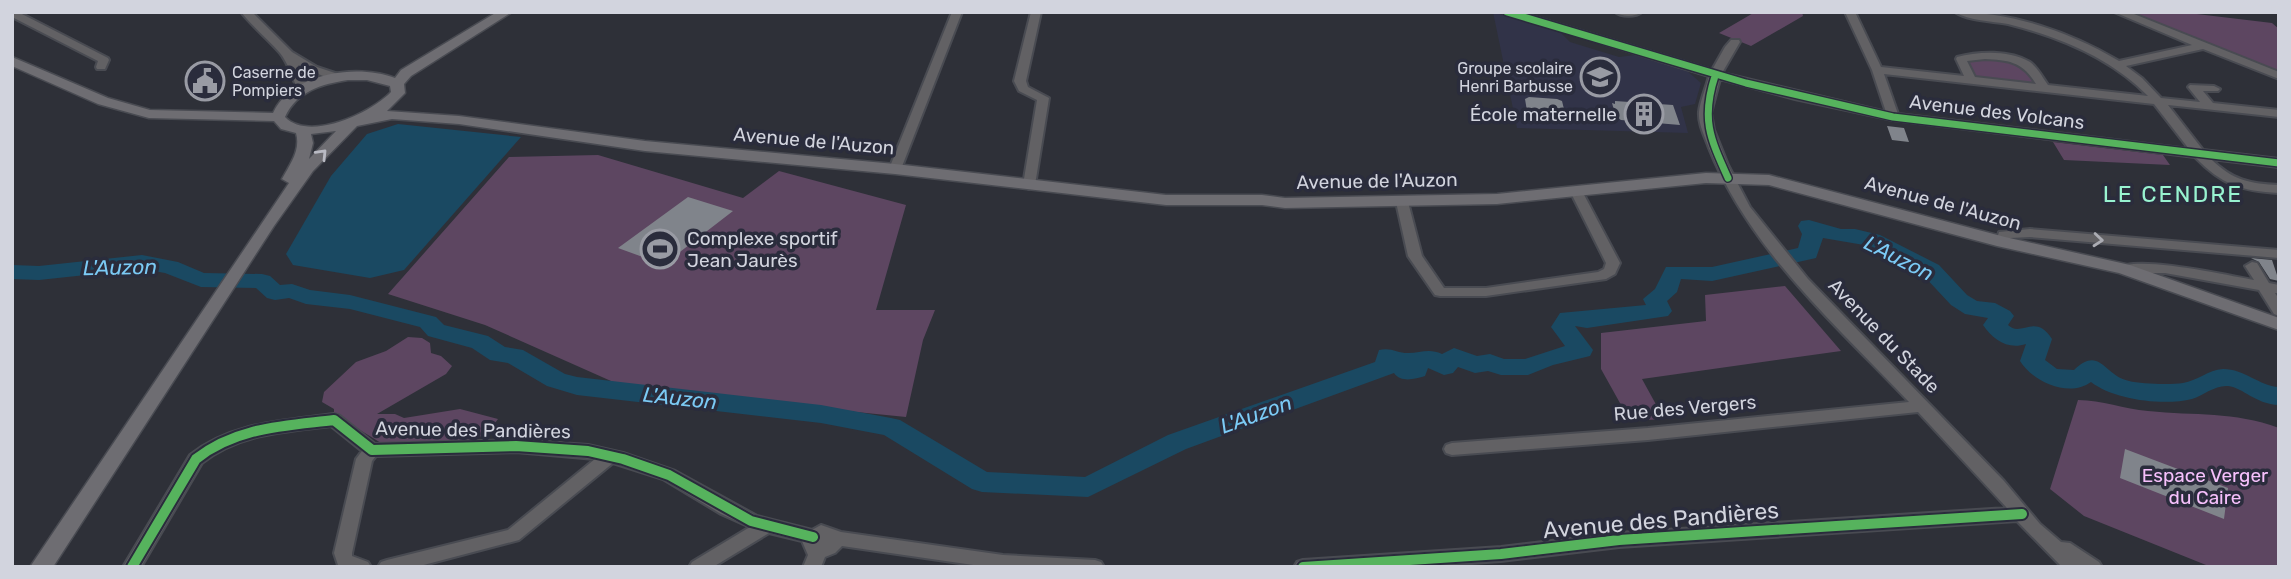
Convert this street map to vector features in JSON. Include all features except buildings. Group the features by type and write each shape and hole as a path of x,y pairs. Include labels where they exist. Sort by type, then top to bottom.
{"main road":[{"path":"12,61 127,109 176,116 278,117 286,126 302,130 325,129 351,124 386,108 405,73 506,12"},
{"path":"368,75 477,30"},
{"path":"176,116 247,108 341,77 368,75 386,77 398,88 400,101 459,120"},
{"path":"278,117 280,108 296,94"},
{"path":"367,118 392,115 459,120"},
{"name":"Avenue de l'Auzon","path":"459,120 712,153 895,169 1166,201 1497,200 1647,182 1728,178 1795,185 2003,242 2124,269 2279,324"},
{"path":"41,567 267,225 308,168 351,124"},
{"path":"267,225 305,150 307,139 302,130"}],"street":[{"path":"246,12 285,52 323,75 341,77"},
{"path":"895,169 957,12"},
{"path":"1029,185 1043,98 1023,89 1020,81 1036,12"},
{"name":"Avenue des Volcans","path":"1507,12 1716,76 1841,107 1893,117 2279,163"},
{"path":"1620,12 1637,12"},
{"path":"1850,12 1877,70 1893,117"},
{"path":"1961,12 2004,16 2054,35 2117,65 2137,79 2158,101 2200,154 2241,184 2279,189"},
{"path":"2119,12 2279,76"},
{"path":"12,13 103,60 102,67"},
{"path":"2054,35 2068,26"},
{"name":"Avenue du Stade","path":"1735,42 1716,76 1704,113 1708,130 1728,178 1744,208 1794,271 2034,529 2063,553 2072,567"},
{"path":"2117,65 2203,46"},
{"path":"285,52 302,82 296,94"},
{"path":"1971,80 1961,59 1970,56 2014,60 2029,66 2044,88"},
{"path":"1877,70 2279,114"},
{"path":"2210,107 2194,87 2214,89"},
{"path":"1402,202 1409,239 1426,276 1440,292 1475,292 1601,276 1610,271 1614,264 1576,191"},
{"path":"2003,242 2004,235 2030,233 2279,254"},
{"path":"2252,266 2279,311"},
{"path":"2124,269 2165,269 2279,289"},
{"name":"Rue des Vergers","path":"1451,449 1648,434 1922,407"},
{"name":"Avenue des Pandières","path":"132,567 196,459 205,451 240,433 334,420 372,450 549,446 610,456 658,470 749,520 768,525 815,552"},
{"path":"362,567 344,560 343,553 363,459 372,450"},
{"path":"387,567 513,535 610,456"},
{"name":"Avenue du Stade","path":"2022,514 2073,555 2093,567"},
{"name":"Avenue des Pandières","path":"1303,567 1501,554 1633,539 2022,514"},
{"path":"698,567 768,525"},
{"path":"815,552 829,549 835,538 1003,562 1095,567"}],"shaded area":[{"name":"Groupe scolaire Henri Barbusse","path":"1493,12 1561,33 1570,42 1619,57 1635,55 1686,70 1701,83 1695,104 1681,107 1688,133 1517,128"},
{"path":"398,124 521,137 404,270 370,278 293,265 286,254 331,176 367,134"}],"green space":[{"path":"1755,12 1802,12 1803,16 1751,46 1719,33"},
{"path":"2137,12 2180,12 2272,23 2279,29 2279,72 2142,18"},
{"path":"1970,56 2013,60 2028,69 2044,88 1971,80 1961,59"},
{"path":"2053,142 2163,155 2170,165 2064,160"},
{"name":"Complexe sportif Jean Jaurès","path":"598,155 743,198 779,171 906,205 876,310 935,310 923,340 906,417 629,389 485,325 388,294 509,157"},
{"path":"1785,286 1841,351 1642,379 1664,419 1630,421 1601,369 1601,333 1706,321 1705,295"},
{"path":"408,337 422,338 430,343 431,353 441,356 452,366 446,374 377,414 395,414 404,418 460,409 498,419 487,434 465,442 381,443 334,414 334,409 322,402 324,392 356,362 386,351"},
{"name":"Espace Verger du Caire","path":"2078,400 2148,411 2230,416 2279,428 2279,567 2211,567 2084,516 2050,489"}],"waterway":[{"name":"L'Auzon","path":"12,272 39,273 142,262 170,267 201,280 262,281 275,293 292,291 306,297 350,302 428,322 436,331 480,342 499,354 514,356 556,380 577,386 821,414 891,427 982,482 1088,487 1177,442 1387,367 1388,356 1400,359 1405,371 1416,370 1416,359 1431,358 1444,367 1454,356 1475,365 1490,362 1501,367 1528,367 1545,359 1581,350 1563,327 1568,318 1587,320 1660,311 1654,299 1666,292 1667,283 1674,272 1712,274 1808,253 1813,234 1809,226 1839,236 1855,235 1872,240 1931,270 1959,300 1973,309 1987,308 2002,316 1995,325 2003,334 2017,339 2032,332 2040,339 2032,361 2047,374 2059,378 2080,379 2091,368 2115,386 2139,391 2185,392 2211,380 2229,378 2243,382 2264,394 2279,396"}],"cycle path":[{"path":"1507,12 1746,83 1893,117 2279,163"},
{"path":"1715,76 1707,106 1708,128 1728,178"},
{"path":"132,567 196,459 210,448 260,429 334,420 372,450 480,446 552,447 623,459 669,475 751,521 813,537"},
{"path":"1303,567 1501,554 1619,540 2022,514"}],"place":[{"name":"Groupe scolaire Henri Barbusse","path":"1600,77"},
{"name":"Caserne de Pompiers","path":"205,81"},
{"name":"École maternelle","path":"1644,114"},
{"name":"Complexe sportif Jean Jaurès","path":"660,249"}],"district":[{"name":"LE CENDRE","path":"2173,194"}]}
